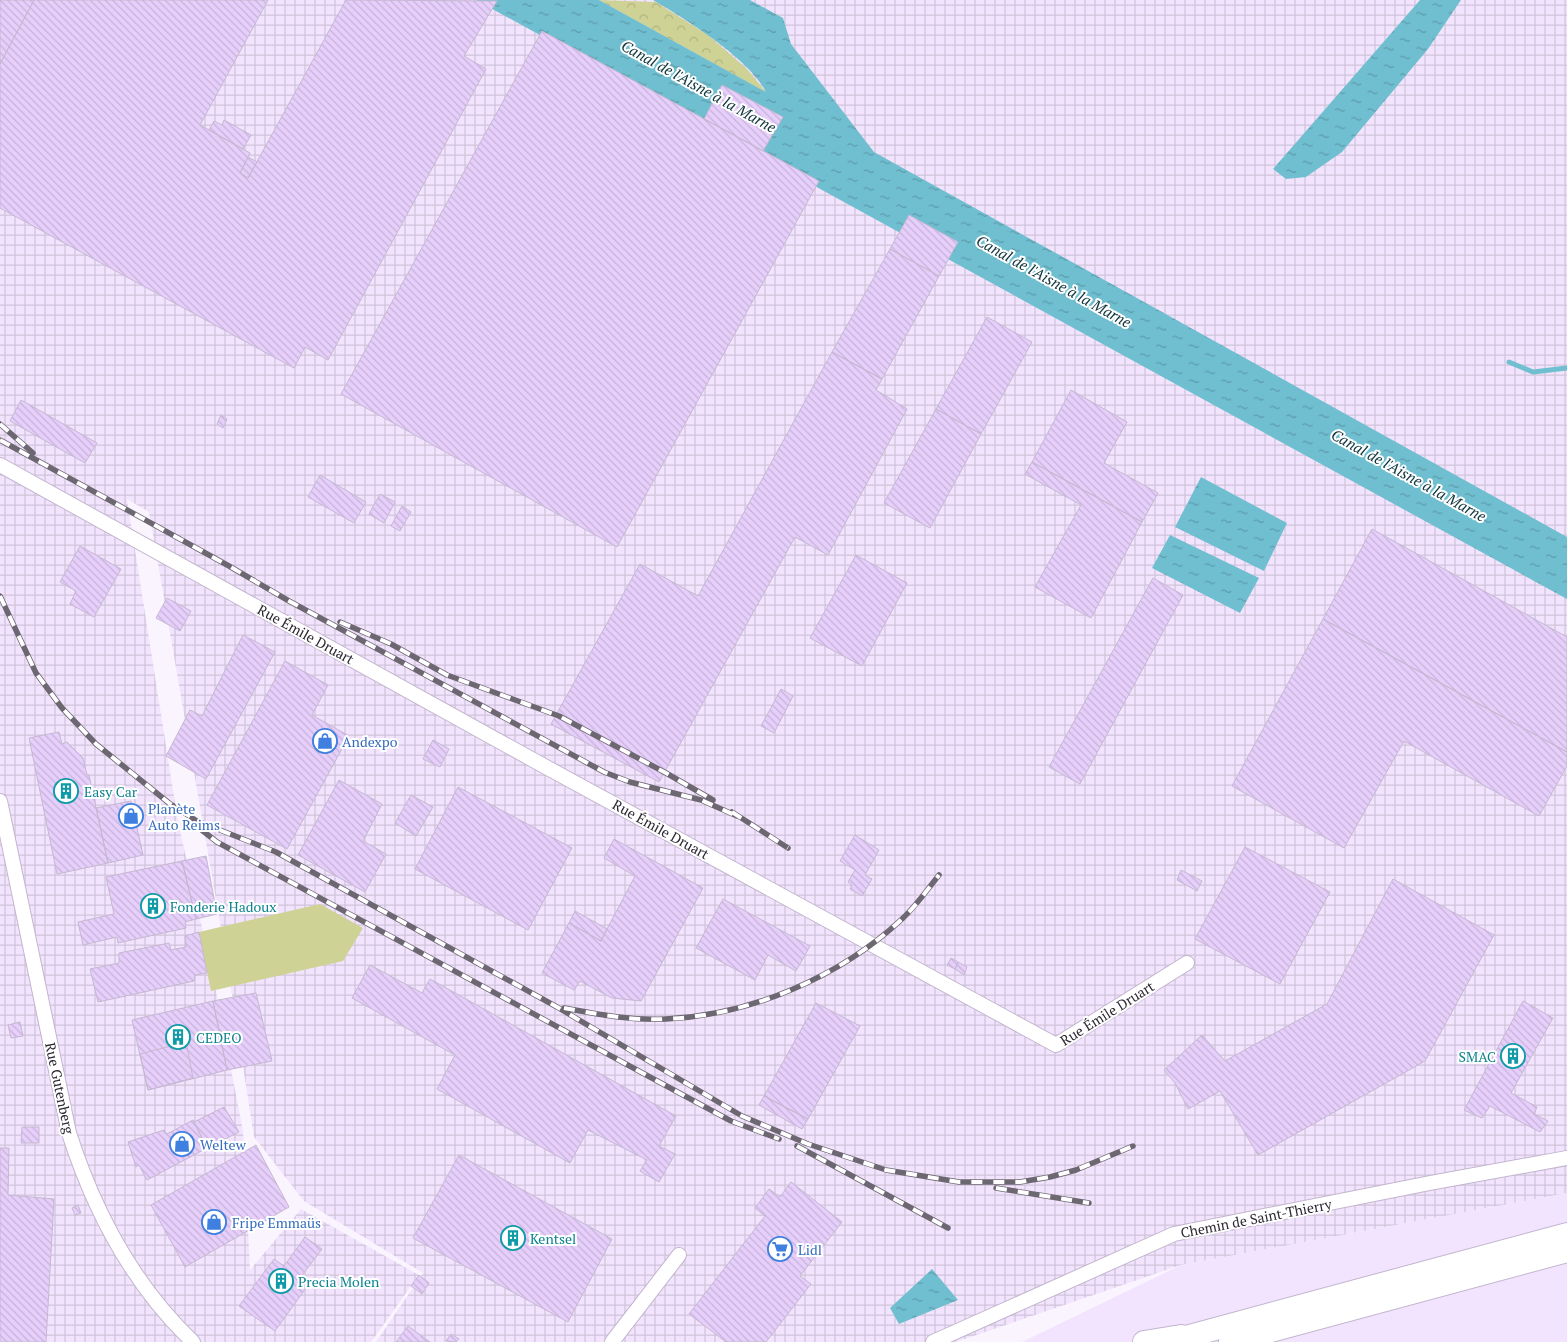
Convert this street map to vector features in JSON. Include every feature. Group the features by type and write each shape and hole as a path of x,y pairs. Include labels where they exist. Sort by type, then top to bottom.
{"highway":[{"path":"1167,1342 1567,1234"},
{"path":"1230,1342 1567,1251"},
{"path":"1268,1342 1466,1285 1541,1258"},
{"path":"1144,1342 1200,1333"}],"street":[{"name":"Rue Émile Druart","path":"0,465 1056,1045 1187,964"},
{"name":"Rue Gutenberg","path":"0,801 69,1133 76,1156 99,1211 132,1271 172,1323 193,1342"},
{"name":"Chemin de Saint-Thierry","path":"934,1342 1174,1234 1567,1158"},
{"path":"612,1342 679,1255"}],"shaded area":[{"path":"0,0 1567,0 1567,1193 1181,1265 956,1342 376,1342 423,1273 304,1201 254,1137 226,957 149,512 127,499 178,822 213,976 243,1131 250,1270 301,1209 419,1275 371,1342 0,1342"},
{"path":"1567,1193 1567,1342 1022,1342 1181,1265"}],"green space":[{"path":"599,0 656,2 708,35 747,69 767,93"},
{"path":"320,904 363,928 343,961 211,991 199,932"}],"water":[{"name":"Canal de l'Aisne à la Marne","path":"476,0 599,0 766,92 758,79 731,53 699,29 653,0 750,0 783,18 791,44 874,152 1567,537 1567,599"},
{"path":"1420,0 1461,0 1428,49 1342,152 1306,177 1286,179 1273,169"},
{"path":"1201,477 1287,523 1264,571 1175,527"},
{"path":"1170,535 1259,578 1240,613 1152,568"},
{"path":"932,1269 958,1300 899,1324 890,1308"}],"building":[{"path":"0,0 34,0 0,64"},
{"path":"34,0 268,0 200,125 250,153 240,173 248,178 346,0 497,1 464,56 486,69 328,360 305,347 294,368 0,208 0,64"},
{"path":"542,31 819,181 617,547 341,394"},
{"path":"722,85 783,117 763,151 704,119"},
{"path":"224,120 251,135 243,149 209,130 214,121 222,125"},
{"path":"248,157 257,162 248,178 240,173"},
{"path":"909,215 958,242 939,276 890,249"},
{"path":"890,249 939,276 882,379 832,352"},
{"path":"987,317 1032,342 981,434 936,409"},
{"path":"832,352 882,379 876,390 907,409 828,555 795,537 659,782 551,724 640,564 698,596"},
{"path":"1071,390 1127,422 1104,463 1158,493 1142,522 1032,462"},
{"path":"21,400 97,443 85,463 10,421"},
{"path":"936,409 981,434 930,528 884,503"},
{"path":"221,415 227,419 223,428 217,424"},
{"path":"1032,462 1142,522 1091,618 1035,587 1081,505 1025,474"},
{"path":"320,475 366,502 354,523 308,497"},
{"path":"380,494 395,502 384,523 369,514"},
{"path":"402,506 411,512 400,531 391,526"},
{"path":"1372,529 1567,637 1567,752 1323,619"},
{"path":"80,546 121,569 94,617 70,604 76,591 60,582"},
{"path":"856,555 907,583 862,666 810,638"},
{"path":"1153,578 1183,595 1080,784 1049,767"},
{"path":"167,598 191,611 180,631 156,618"},
{"path":"1323,619 1567,752 1567,766 1539,816 1404,741 1344,848 1232,786"},
{"path":"243,635 275,652 206,779 166,756 190,710 202,716"},
{"path":"285,661 328,685 312,715 349,736 287,849 207,805"},
{"path":"781,689 793,696 774,733 761,726"},
{"name":"Easy Car","path":"59,732 62,744 67,742 83,758 87,775 89,775 108,863 57,874 29,738"},
{"path":"433,740 449,749 440,767 423,759"},
{"path":"339,780 382,804 363,841 386,854 365,892 298,855"},
{"path":"458,787 572,848 528,930 415,869"},
{"path":"411,795 433,807 416,836 395,823"},
{"path":"131,801 143,855 108,863 96,808"},
{"path":"855,835 879,850 865,875 872,879 862,896 850,889 852,885 848,882 855,870 840,861"},
{"path":"614,839 703,888 641,1001 612,998 580,981 574,990 542,973 569,923 601,941 635,876 604,858"},
{"path":"1245,847 1330,892 1280,984 1195,939"},
{"path":"206,856 217,914 196,919 182,861"},
{"name":"Fonderie Hadoux","path":"182,861 196,919 185,922 186,928 118,943 117,937 83,945 78,922 114,914 106,877"},
{"path":"1181,870 1202,881 1197,891 1177,880"},
{"path":"1393,879 1494,935 1425,1061 1258,1155 1220,1091 1188,1109 1175,1083 1164,1070 1202,1035 1225,1061 1327,1004"},
{"path":"723,899 810,946 796,971 768,955 755,980 696,948"},
{"path":"575,911 607,929 601,941 569,923"},
{"path":"199,932 207,973 195,975 194,981 98,1002 90,969 119,963 119,953 169,943 171,950 186,947 185,936"},
{"path":"951,958 958,962 955,969 947,965"},
{"path":"958,962 967,967 964,975 955,969"},
{"path":"370,965 422,993 430,979 676,1116 659,1146 675,1154 659,1182 640,1171 647,1160 588,1130 570,1163 437,1089 455,1055 352,998"},
{"path":"256,993 272,1061 227,1070 213,1001"},
{"name":"CEDEO","path":"213,1001 227,1070 148,1090 132,1020"},
{"name":"SMAC","path":"1523,1001 1553,1018 1511,1093 1537,1107 1534,1114 1548,1121 1540,1132 1490,1106 1482,1118 1464,1110"},
{"path":"816,1003 860,1026 808,1119 764,1096"},
{"path":"20,1022 23,1036 11,1038 8,1025"},
{"path":"186,1042 193,1078 148,1090 140,1054"},
{"path":"764,1096 808,1119 802,1129 759,1105"},
{"path":"224,1107 239,1132 207,1148 194,1122"},
{"path":"193,1120 207,1148 147,1180 139,1165 136,1167 128,1142 164,1130 167,1134"},
{"path":"22,1127 39,1127 39,1143 21,1143"},
{"path":"256,1145 289,1207 185,1267 151,1205"},
{"path":"0,1148 9,1148 8,1195 54,1199 46,1342 0,1342"},
{"name":"Kentsel","path":"459,1155 612,1239 568,1322 413,1238"},
{"name":"Lidl","path":"791,1182 842,1222 800,1276 811,1284 766,1342 726,1342 689,1314 765,1216 755,1208 769,1189 780,1197"},
{"path":"78,1205 81,1213 75,1215 72,1208"},
{"name":"Precia Molen","path":"305,1237 322,1249 300,1278 309,1284 275,1331 239,1306 274,1259 284,1266"},
{"path":"419,1275 429,1283 422,1294 411,1286"},
{"path":"408,1326 430,1342 396,1342"},
{"path":"451,1334 459,1339 456,1342 446,1341"}],"waterway":[{"path":"1509,362 1533,372 1567,368"}],"railway":[{"path":"0,424 33,453"},
{"path":"0,440 289,601 604,772 630,782 701,800 737,816"},
{"path":"0,596 36,673 62,708 96,744 169,803 197,821 276,852 557,1007 742,1116 808,1144 886,1170 959,1182 1020,1182 1050,1177 1076,1170 1133,1146"},
{"path":"340,622 391,644 447,675 559,716 713,800"},
{"path":"732,812 788,848"},
{"path":"194,824 217,842 731,1121 779,1139"},
{"path":"564,1008 627,1018 666,1019 698,1016 762,1001 822,975 851,959 878,940 907,914 939,875"},
{"path":"797,1146 948,1228"},
{"path":"996,1188 1089,1203"}],"place":[{"name":"Andexpo","path":"325,741"},
{"name":"Easy Car","path":"66,791"},
{"name":"Planète Auto Reims","path":"131,816"},
{"name":"Fonderie Hadoux","path":"153,906"},
{"name":"CEDEO","path":"178,1037"},
{"name":"SMAC","path":"1513,1056"},
{"name":"Weltew","path":"182,1144"},
{"name":"Fripe Emmaüs","path":"214,1222"},
{"name":"Kentsel","path":"513,1238"},
{"name":"Lidl","path":"780,1249"},
{"name":"Precia Molen","path":"281,1281"}]}
